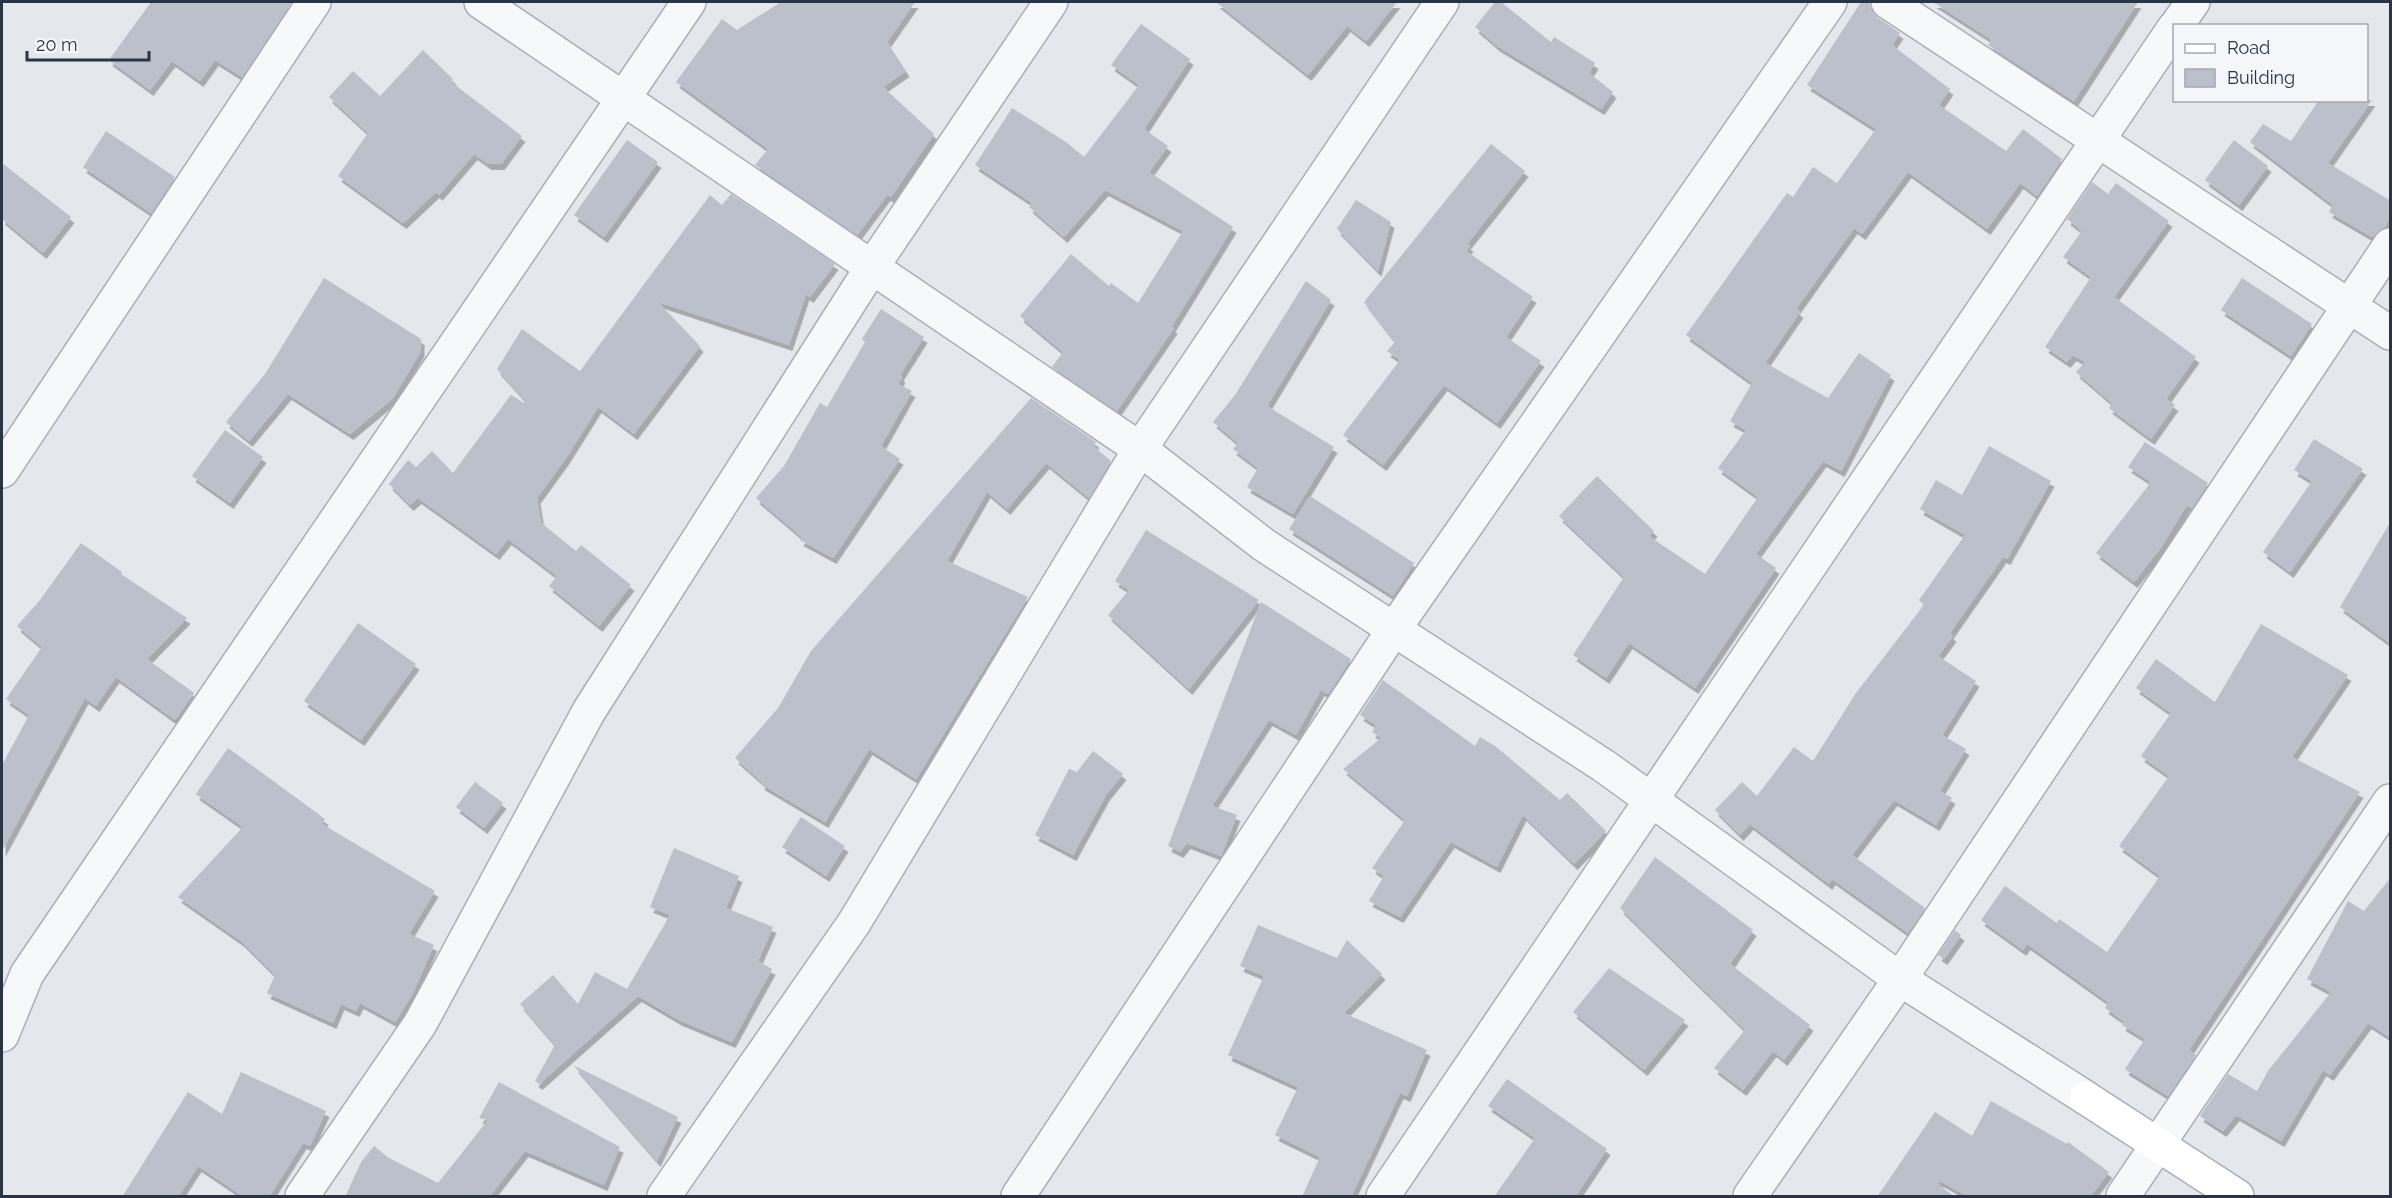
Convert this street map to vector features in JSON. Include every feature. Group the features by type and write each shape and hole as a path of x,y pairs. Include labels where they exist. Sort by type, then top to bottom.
{"street":[{"path":"2,471 314,2"},
{"path":"481,2 1140,450 1264,544 1604,766 1900,979 2237,1197"},
{"path":"2,1035 27,974 689,2"},
{"path":"302,1197 420,1024 589,711 872,267 1051,2"},
{"path":"664,1197 854,923 1140,450 1442,2"},
{"path":"1018,1197 1394,629 1830,2"},
{"path":"1888,2 2391,333"},
{"path":"2177,24 2193,2"},
{"path":"1383,1197 2173,30"},
{"path":"1750,1197 1900,979 2391,245"},
{"path":"2123,1197 2391,801"}],"building":[{"path":"151,2 292,2 242,77 215,60 200,81 172,61 150,90 109,60"},
{"path":"781,2 915,2 887,42 906,71 883,87 934,134 891,197 887,195 857,235 755,165 768,149 676,82 722,19 737,30"},
{"path":"1216,2 1397,2 1366,41 1347,26 1308,75"},
{"path":"1495,2 1501,2 1551,42 1554,37 1595,63 1589,73 1613,92 1601,109 1497,46 1475,27"},
{"path":"1861,2 1869,2 1871,10 1877,17 1900,33 1892,45 1950,89 1939,105 2006,151 2023,129 2062,159 2037,196 2020,183 1987,229 1908,172 1862,234 1854,228 1796,309 1800,312 1765,363 1828,398 1859,353 1891,375 1841,471 1823,461 1756,554 1776,568 1695,688 1629,643 1606,678 1573,655 1624,577 1559,516 1597,476 1654,531 1649,536 1705,574 1758,497 1718,468 1746,430 1730,421 1759,371 1751,382 1686,335 1787,193 1793,197 1813,167 1837,183 1876,129 1807,85"},
{"path":"1933,2 2138,2 2074,101 1988,45 1992,40"},
{"path":"1141,24 1190,59 1144,129 1168,146 1149,172 1233,227 1172,326 1174,328 1117,411 1052,367 1063,352 1020,316 1071,254 1109,286 1111,283 1138,303 1183,231 1105,190 1064,237 1029,207 1032,203 975,165 1012,108 1066,142 1084,157 1139,85 1111,65"},
{"path":"423,50 453,79 451,82 522,136 501,164 488,164 474,154 439,195 436,192 403,223 338,176 368,133 329,97 353,71 380,96"},
{"path":"2372,100 2328,163 2391,201 2391,216 2384,228 2372,237 2329,212 2333,205 2250,142 2263,124 2291,141 2318,102 2368,102"},
{"path":"106,131 175,177 151,213 83,167"},
{"path":"627,140 658,162 604,237 574,215"},
{"path":"2234,140 2268,166 2239,205 2205,180"},
{"path":"1491,144 1525,171 1467,244 1470,246 1466,251 1533,297 1506,337 1541,361 1497,423 1444,385 1383,465 1343,435 1400,360 1387,351 1395,342 1364,302"},
{"path":"2,163 71,217 43,253 2,219"},
{"path":"2092,182 2108,194 2116,183 2169,221 2114,297 2196,357 2166,399 2175,405 2151,439 2109,408 2112,403 2076,372 2085,362 2073,355 2067,362 2045,347 2091,277 2063,257 2082,231 2067,219"},
{"path":"731,194 835,264 810,297 806,294 789,345 658,302 700,346 634,434 598,407 566,458 537,498 541,523 576,551 581,545 631,585 599,626 549,586 557,576 508,539 496,554 418,498 410,505 389,484 408,460 416,467 432,451 453,473 511,395 524,403 526,401 497,369 522,329 580,371 710,195 722,205"},
{"path":"1356,200 1391,222 1378,271 1337,229"},
{"path":"324,278 421,339 421,351 393,398 350,434 288,394 249,441 226,422 265,374"},
{"path":"2242,278 2312,324 2291,356 2221,310"},
{"path":"1306,281 1331,300 1267,406 1334,447 1293,514 1247,487 1258,468 1233,449 1238,443 1213,422 1235,395"},
{"path":"881,309 924,337 900,375 902,377 898,384 912,391 881,446 900,459 833,558 800,540 802,537 756,498 784,466 820,403 827,407 865,342 862,339"},
{"path":"1031,398 1096,442 1093,446 1111,461 1089,498 1046,463 1007,509 987,492 947,561 1028,597 916,779 869,749 825,822 761,784 762,782 735,758 778,708 811,651"},
{"path":"225,430 263,457 230,503 192,476"},
{"path":"2314,439 2363,469 2290,572 2263,552 2312,481 2294,470"},
{"path":"2145,442 2208,483 2192,508 2187,505 2160,549 2134,582 2096,553 2151,482 2128,467"},
{"path":"1989,446 2051,481 2007,559 2003,557 1950,633 1953,636 1938,656 1976,681 1942,735 1966,749 1940,791 1952,798 1936,825 1894,800 1852,855 1925,908 1908,933 1832,879 1829,884 1750,824 1740,835 1715,810 1742,782 1757,796 1794,747 1813,761 1856,693 1924,605 1919,600 1965,535 1920,509 1936,480 1962,495"},
{"path":"1310,496 1414,563 1393,596 1289,529"},
{"path":"2391,521 2391,644 2340,607"},
{"path":"1146,530 1259,600 1189,689 1108,615 1129,590 1115,581"},
{"path":"81,543 122,572 121,574 187,618 147,659 194,693 175,720 116,677 96,706 85,698 2,851 2,765 29,715 6,699 42,647 17,626 40,600"},
{"path":"1261,602 1351,659 1328,694 1321,690 1296,735 1269,720 1212,806 1237,815 1221,856 1187,843 1180,852 1168,846"},
{"path":"358,623 416,664 361,740 304,701"},
{"path":"2261,624 2348,675 2292,757 2360,792 2189,1050 2196,1055 2168,1096 2125,1069 2145,1039 2122,1025 2124,1021 2105,1008 2108,1002 2027,944 2023,950 1981,920 2005,886 2057,923 2059,919 2107,952 2160,876 2119,846 2169,776 2141,756 2171,713 2136,688 2156,659 2215,702"},
{"path":"1383,680 1475,746 1480,737 1495,746 1560,800 1567,793 1606,831 1574,864 1523,815 1497,867 1451,842 1400,917 1369,901 1384,876 1372,868 1405,820 1343,769 1381,738 1372,732 1376,725 1360,715"},
{"path":"228,748 325,819 322,824 435,891 409,934 434,945 412,995 395,1022 360,1003 356,1011 341,1004 333,1023 267,993 275,975 241,941 178,897 243,827 196,794"},
{"path":"1093,751 1123,774 1106,795 1073,855 1035,835 1069,769 1077,772"},
{"path":"475,782 503,803 484,828 456,807"},
{"path":"801,817 845,846 826,876 782,847"},
{"path":"674,848 739,876 726,908 773,927 758,961 772,969 732,1042 679,1020 638,996 539,1084 535,1081 555,1045 520,1004 553,975 578,1004 595,972 627,989 670,915 650,907"},
{"path":"1655,857 1753,930 1730,964 1810,1025 1784,1060 1773,1051 1743,1090 1714,1068 1745,1030 1620,908"},
{"path":"2391,877 2391,1038 2368,1023 2330,1075 2323,1070 2281,1141 2236,1115 2223,1131 2200,1116 2228,1074 2257,1091 2268,1071 2331,992 2307,979 2348,901 2364,911"},
{"path":"1258,925 1337,958 1347,940 1382,974 1344,1013 1427,1050 1407,1096 1400,1093 1351,1197 1302,1197 1320,1157 1275,1135 1298,1087 1228,1055 1264,976 1240,966"},
{"path":"1955,930 1961,935 1944,959 1938,955"},
{"path":"1609,968 1685,1020 1644,1070 1573,1012"},
{"path":"575,1067 678,1117 657,1161"},
{"path":"241,1072 326,1111 310,1146 303,1143 269,1197 244,1197 198,1166 178,1197 122,1197 188,1092 222,1114"},
{"path":"1507,1079 1607,1149 1575,1197 1494,1197 1535,1138 1488,1106"},
{"path":"499,1082 620,1147 604,1185 525,1151 489,1197 345,1197 361,1162 374,1146 389,1158 438,1183 488,1120 479,1118"},
{"path":"1991,1101 2067,1144 2068,1142 2109,1172 2090,1197 1969,1197 1940,1181 1938,1184 1955,1197 1877,1197 1935,1112 1972,1136"}]}
